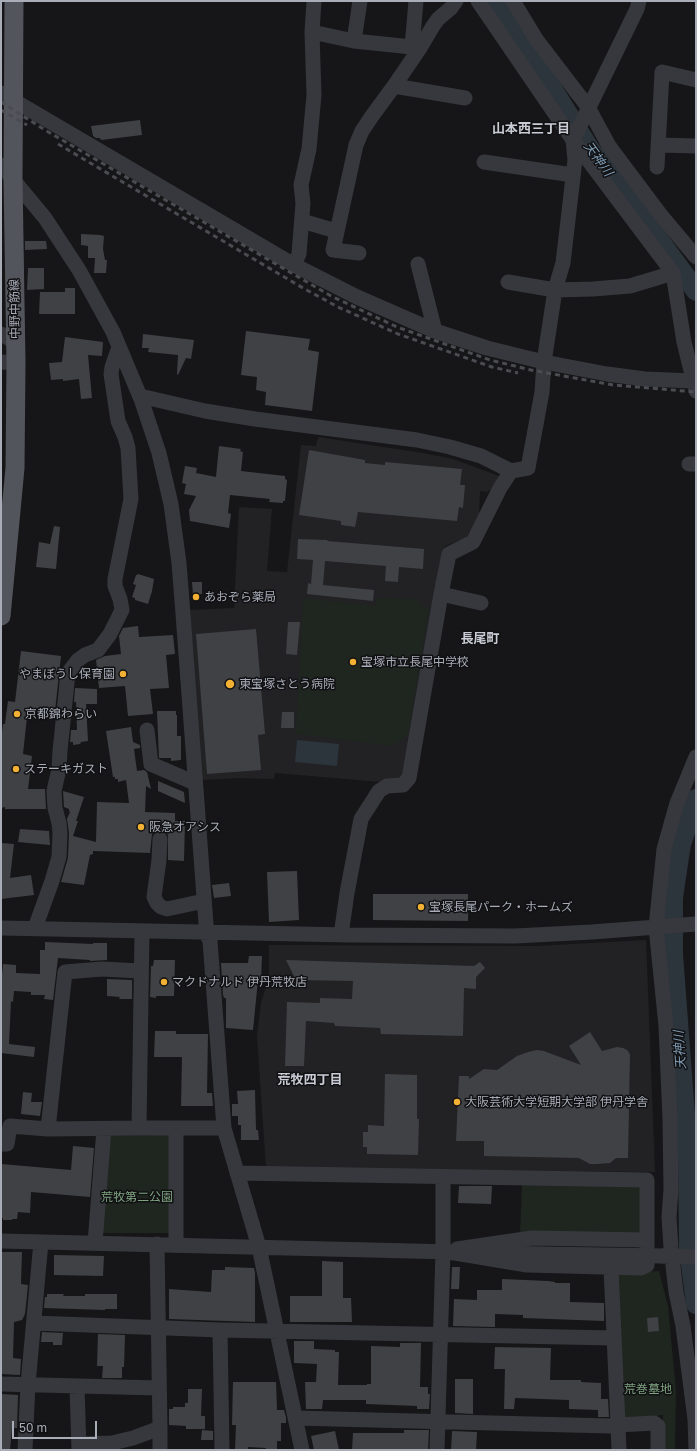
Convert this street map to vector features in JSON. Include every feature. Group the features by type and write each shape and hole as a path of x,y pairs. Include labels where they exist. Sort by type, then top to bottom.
{"main road":[{"name":"中野中筋線","path":"1,616 3,573 15,468 8,362 7,172 7,96 14,1"}],"street":[{"path":"294,265 299,254 303,203 301,185 309,149 314,95 312,32 314,1"},
{"path":"354,41 360,1"},
{"path":"416,1 416,48"},
{"path":"359,253 332,250 356,145 362,131 394,86 416,48 438,19 452,8 456,1"},
{"path":"7,96 294,265 357,297 435,331 487,348 544,362 607,374 694,386 673,273 572,140 478,1"},
{"path":"513,1 536,39 588,107 609,146 660,214 696,257"},
{"path":"140,396 205,411 255,419 417,440 450,447 481,456 511,471 528,468 542,392 544,362 555,290 563,263 575,160 572,140 637,9 639,1"},
{"path":"312,32 354,41 416,48"},
{"path":"657,168 662,72 696,80"},
{"path":"394,86 465,98"},
{"path":"659,145 696,146"},
{"path":"484,162 573,175"},
{"path":"7,172 45,218 79,270 113,332 140,396 160,453 171,504 179,563 206,932 210,941 224,1128 259,1247 302,1450"},
{"path":"302,221 336,230"},
{"path":"418,264 435,331"},
{"path":"508,282 555,290 593,289 630,286 673,273"},
{"path":"35,928 54,874 58,857 60,833 55,808 54,791 58,777 68,673 78,660 98,650 110,634 122,610 115,586 115,579 131,499 128,448 118,421 111,374 119,347"},
{"path":"341,935 347,893 361,819 379,790 387,786 403,785 409,778 449,554 473,542 500,488 511,471"},
{"path":"441,594 481,603"},
{"path":"147,730 151,764 196,783"},
{"path":"696,758 677,803 664,849 655,927 666,1026 670,1104 671,1189 669,1217 672,1256 695,1419 696,1450"},
{"path":"160,838 155,900 161,907 167,909 204,901"},
{"path":"1,928 103,925 206,932 341,935 515,936 693,924"},
{"path":"133,927 140,970 139,1128"},
{"path":"48,1129 65,972 102,969 140,970"},
{"path":"1,1144 7,1144 10,1126 48,1129 224,1128"},
{"path":"176,1128 176,1245"},
{"path":"95,1243 104,1129"},
{"path":"237,1173 647,1180 647,1265 640,1268 527,1265 442,1251"},
{"path":"437,1450 442,1251 442,1177"},
{"path":"442,1251 532,1238 647,1240"},
{"path":"1,1241 696,1257"},
{"path":"25,1450 28,1384 41,1242"},
{"path":"157,1244 160,1450"},
{"path":"612,1268 613,1338 619,1450"},
{"path":"34,1323 220,1330 613,1338"},
{"path":"220,1330 222,1450"},
{"path":"1,1384 158,1388"},
{"path":"77,1386 79,1447 112,1443 133,1438 160,1428"},
{"path":"295,1418 610,1426 654,1423 658,1426 658,1450"}],"shaded area":[{"name":"宝塚市立長尾中学校","path":"318,437 453,459 499,476 491,490 486,492 480,491 479,517 466,538 445,546 403,777 392,783 275,773 274,779 241,778 202,780 190,610 234,608 239,507 272,509 267,571 287,572 301,445 316,446"},
{"path":"297,740 339,744 337,766 295,762"},
{"name":"大阪芸術大学短期大学部 伊丹学舎","path":"646,940 655,1172 266,1168 257,1036 261,1003 269,976 269,945 536,946"}],"green space":[{"path":"303,598 376,606 377,598 418,599 418,604 429,608 408,734 393,746 296,734"},
{"name":"荒牧第二公園","path":"167,1135 171,1138 171,1233 100,1233 107,1136"},
{"path":"522,1183 641,1186 641,1237 520,1235"},
{"name":"荒巻墓地","path":"659,1271 668,1306 676,1391 675,1450 662,1450 663,1415 659,1415 658,1418 622,1422 618,1272"}],"building":[{"path":"140,120 142,135 101,140 100,138 93,136 91,126"},
{"path":"81,234 104,236 103,249 105,260 107,260 106,273 94,273 95,258 88,258 88,246 81,245"},
{"path":"25,241 46,241 47,249 25,250"},
{"path":"28,268 44,268 44,289 27,290"},
{"path":"65,288 75,288 75,314 39,314 40,292 65,292"},
{"path":"246,331 310,339 308,350 319,352 312,411 265,405 266,392 256,390 257,377 241,375"},
{"path":"143,334 194,340 191,359 186,358 178,375 178,355 148,352 149,348 142,348"},
{"path":"65,337 103,342 102,356 88,355 92,398 81,399 79,379 63,381 63,379 51,380 49,363 62,362"},
{"path":"219,446 241,449 240,451 243,452 241,471 285,476 285,479 287,480 285,501 283,501 283,503 269,502 270,499 230,495 228,513 231,514 229,528 190,521 189,510 196,496 184,494 186,484 182,483 185,466 197,468 196,473 216,477"},
{"path":"309,450 365,460 365,463 385,465 385,462 462,469 460,485 465,485 463,508 459,507 457,521 358,512 355,527 341,525 341,521 299,515"},
{"path":"54,526 60,527 56,569 36,567 39,542 50,544"},
{"path":"298,539 328,540 327,541 424,549 423,569 399,567 398,582 385,581 386,566 325,561 323,585 374,590 373,601 307,594 308,583 311,584 313,560 297,559"},
{"path":"138,574 154,579 148,604 135,600 135,598 132,597 136,585 133,584 136,575"},
{"path":"192,582 202,582 202,594 193,595"},
{"path":"288,622 300,622 297,655 286,654"},
{"name":"やまぼうし保育園","path":"138,626 139,637 173,635 175,654 166,655 169,688 150,689 153,714 128,716 125,686 99,688 96,660 105,656 121,654 119,636 123,628"},
{"name":"東宝塚さとう病院","path":"256,629 265,734 258,735 261,770 207,774 196,634"},
{"path":"21,651 61,656 55,711 28,708 23,754 32,756 28,789 45,789 46,809 1,808 1,741 3,724 5,724 8,701 15,702"},
{"path":"75,688 97,689 97,704 86,704 88,741 73,745 73,742 70,742 71,730 77,730 76,702 74,702"},
{"path":"157,711 176,711 177,736 181,736 181,760 171,761 171,758 159,758"},
{"path":"282,712 294,712 294,728 281,728"},
{"path":"131,727 133,742 140,745 140,748 134,749 137,771 144,770 147,772 151,789 146,786 145,812 175,813 175,821 185,821 184,861 168,860 168,835 165,831 160,830 152,834 150,853 93,851 93,854 90,855 84,885 61,882 68,858 69,833 67,819 70,812 69,809 64,807 63,791 84,797 73,836 96,842 97,802 129,803 126,780 118,782 118,779 113,777 106,731"},
{"path":"158,781 184,792 185,803 158,791"},
{"path":"20,829 49,831 50,845 18,842"},
{"path":"1,843 14,844 10,878 31,875 34,895 1,899"},
{"path":"297,871 299,920 269,922 267,872"},
{"path":"229,883 231,896 214,898 212,885"},
{"name":"宝塚長尾パーク・ホームズ","path":"373,894 468,894 468,921 373,920"},
{"path":"45,942 93,944 107,943 107,960 90,961 58,958 53,1000 44,999 45,995 31,995 31,992 14,991 13,1002 11,1001 9,1044 35,1047 34,1057 1,1053 1,986 3,964 16,965 16,973 40,974 40,950 45,950"},
{"path":"249,956 262,956 261,980 258,980 253,1030 226,1028 226,998 224,998 223,995 221,963 248,963"},
{"name":"マクドナルド 伊丹荒牧店","path":"154,960 175,960 174,996 156,996 156,998 150,997 151,966 153,966"},
{"path":"286,960 474,966 480,962 485,968 476,977 476,989 464,988 463,1036 381,1034 380,1028 335,1026 334,1023 306,1021 304,1066 285,1066 287,1002 320,1003 320,998 352,999 353,981 296,980"},
{"path":"107,979 132,980 132,999 119,999 120,997 107,996"},
{"path":"155,1031 176,1031 176,1034 208,1034 207,1093 212,1093 213,1106 181,1106 182,1057 154,1057"},
{"path":"590,1032 602,1051 617,1047 627,1050 630,1054 628,1158 616,1158 610,1163 590,1164 579,1158 484,1156 484,1141 456,1141 459,1076 469,1076 469,1079 484,1069 497,1070 517,1056 537,1050 544,1051 581,1065 569,1046"},
{"path":"385,1074 417,1075 417,1119 419,1119 418,1155 367,1154 367,1147 363,1147 363,1132 368,1132 368,1125 384,1126"},
{"path":"255,1090 256,1130 258,1130 259,1140 241,1140 241,1125 238,1125 238,1116 232,1116 232,1104 238,1104 237,1091"},
{"path":"23,1092 32,1093 31,1102 42,1102 40,1116 21,1114"},
{"path":"73,1146 94,1148 90,1197 31,1192 30,1213 18,1212 17,1219 3,1220 3,1218 1,1218 1,1164 71,1170"},
{"path":"459,1186 492,1186 491,1204 458,1203"},
{"path":"1,1252 22,1252 21,1284 28,1285 25,1314 22,1320 14,1322 13,1358 21,1359 20,1375 1,1374"},
{"path":"54,1255 104,1256 103,1276 54,1275"},
{"path":"322,1261 343,1262 343,1298 351,1298 352,1322 290,1322 290,1296 322,1296"},
{"path":"225,1267 254,1268 255,1322 169,1319 169,1289 211,1292 212,1270 225,1270"},
{"path":"452,1267 460,1267 459,1289 451,1289"},
{"path":"502,1279 570,1283 570,1302 604,1303 604,1321 523,1318 523,1315 495,1314 495,1327 453,1326 454,1299 477,1300 477,1290 502,1290"},
{"path":"47,1294 85,1296 85,1294 117,1294 117,1309 44,1308 45,1297 47,1297"},
{"path":"658,1317 659,1331 648,1332 647,1318"},
{"path":"42,1332 63,1333 62,1345 53,1345 53,1342 41,1342"},
{"path":"98,1334 125,1335 124,1367 122,1367 122,1378 102,1378 103,1366 97,1366"},
{"path":"294,1341 314,1341 314,1349 335,1350 335,1352 339,1352 338,1385 371,1384 371,1346 400,1347 400,1343 421,1343 420,1387 428,1387 428,1394 430,1394 429,1409 417,1409 417,1406 366,1404 366,1400 323,1400 322,1409 306,1409 305,1382 316,1382 317,1364 294,1363"},
{"path":"495,1347 551,1348 550,1380 581,1380 581,1382 601,1383 601,1399 608,1399 609,1417 598,1417 598,1410 569,1409 569,1400 515,1398 514,1409 504,1409 505,1369 494,1369"},
{"path":"455,1379 473,1379 473,1414 455,1413"},
{"path":"233,1382 276,1382 277,1410 284,1410 286,1417 286,1423 281,1423 281,1441 277,1441 277,1450 248,1447 248,1450 235,1450 236,1425 232,1425"},
{"path":"188,1389 202,1389 201,1416 205,1416 205,1429 186,1429 186,1426 169,1425 169,1409 173,1409 173,1407 185,1407 185,1403 188,1403"},
{"path":"1,1394 18,1395 17,1428 12,1428 10,1450 1,1450"},
{"path":"202,1430 213,1431 213,1440 201,1440"},
{"path":"404,1430 429,1430 428,1450 352,1450 353,1433 404,1433"},
{"path":"335,1431 339,1450 314,1450 311,1436"},
{"path":"452,1431 477,1432 476,1450 451,1450"}],"waterway":[{"name":"天神川","path":"498,1 589,148 644,219 696,291"},
{"name":"天神川","path":"696,799 681,844 673,898 673,954 688,1155 689,1248 696,1304"}],"railway":[{"path":"1,102 45,130 331,296 397,327 490,360 531,370 613,385 696,392"},
{"path":"1,110 27,125"},
{"path":"58,144 338,307 398,334 492,367 518,373"}],"place":[{"name":"あおぞら薬局","path":"196,597"},
{"name":"宝塚市立長尾中学校","path":"353,662"},
{"name":"やまぼうし保育園","path":"123,674"},
{"name":"東宝塚さとう病院","path":"230,684"},
{"name":"京都錦わらい","path":"17,714"},
{"name":"ステーキガスト","path":"16,769"},
{"name":"阪急オアシス","path":"141,827"},
{"name":"宝塚長尾パーク・ホームズ","path":"421,907"},
{"name":"マクドナルド 伊丹荒牧店","path":"164,982"},
{"name":"大阪芸術大学短期大学部 伊丹学舎","path":"457,1102"}],"district":[{"name":"山本西三丁目","path":"531,129"},
{"name":"長尾町","path":"480,639"},
{"name":"荒牧四丁目","path":"310,1080"}]}
